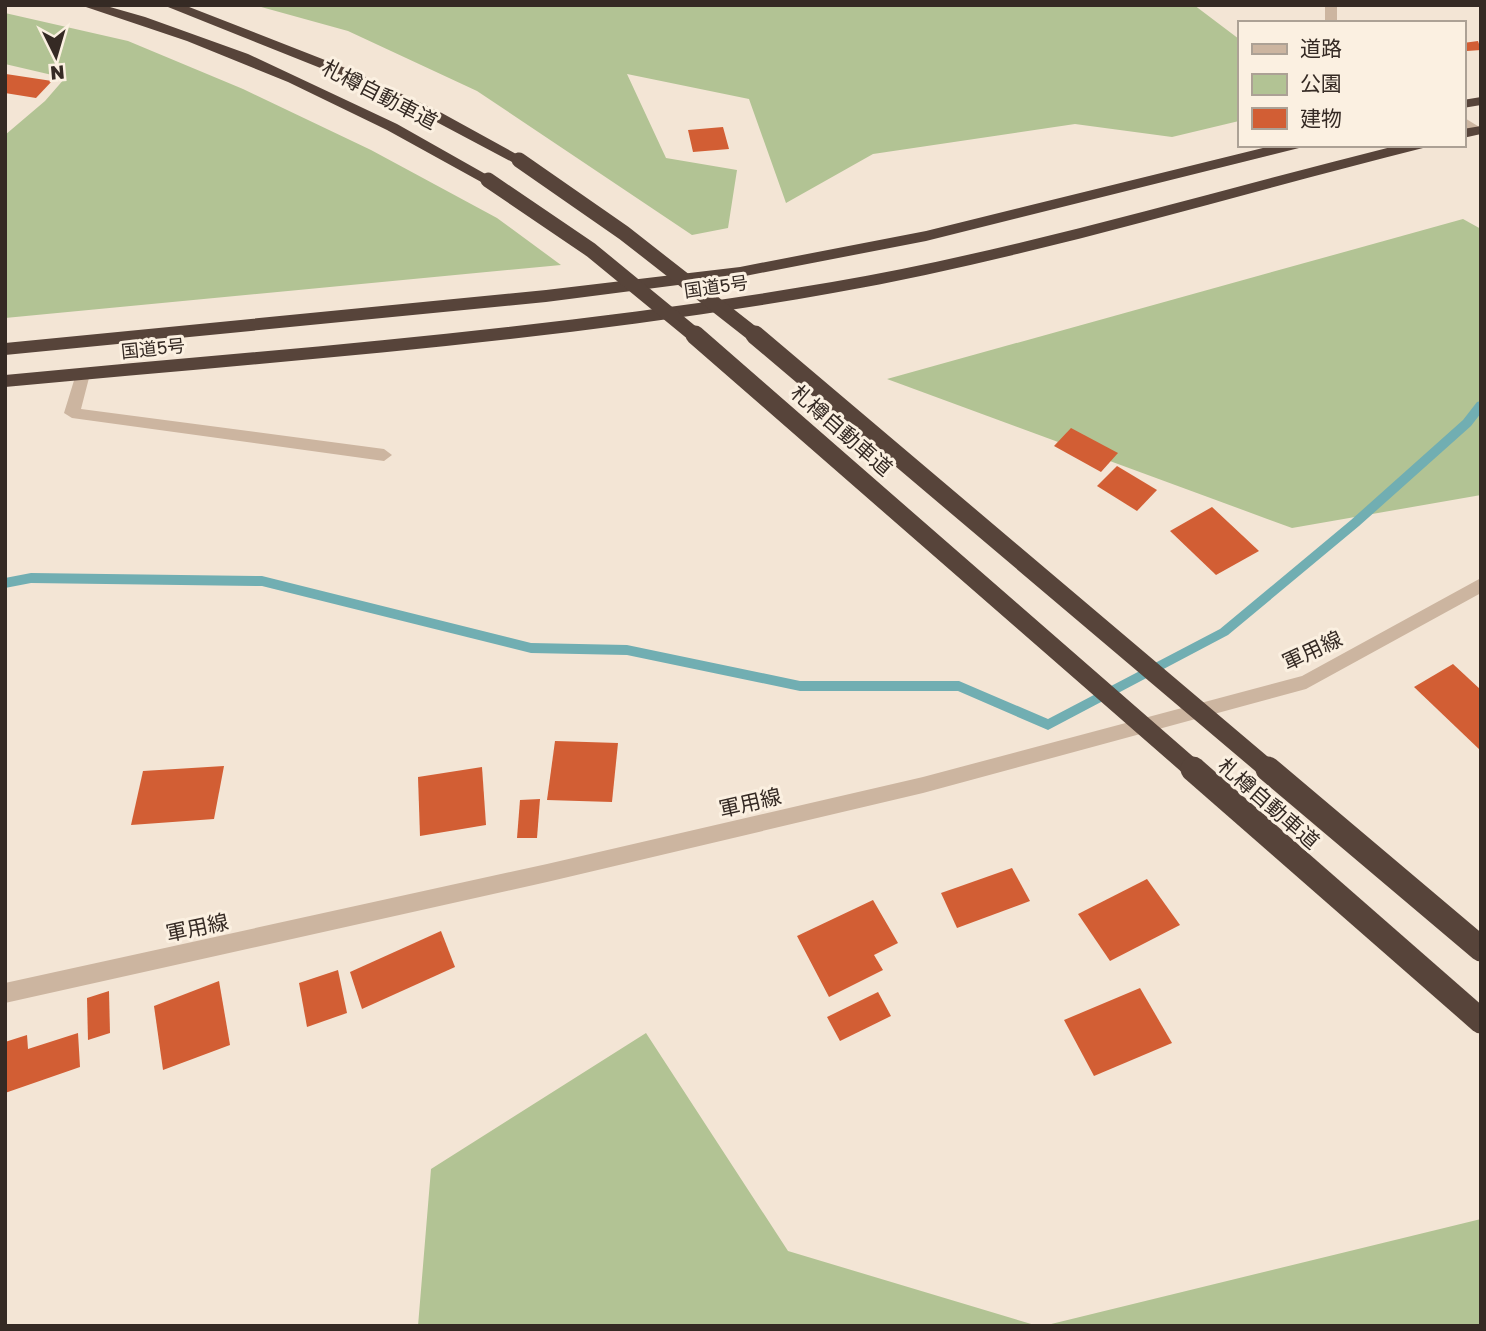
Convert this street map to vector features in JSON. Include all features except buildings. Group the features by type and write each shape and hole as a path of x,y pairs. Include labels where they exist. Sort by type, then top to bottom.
{"highway":[{"name":"札樽自動車道","path":"87,5 215,47 315,88 413,136 488,180 591,250 704,342 1481,1021"},
{"name":"札樽自動車道","path":"170,5 242,29 342,69 446,119 519,160 624,233 743,325 1481,949"},
{"name":"国道5号","path":"5,349 546,296 740,272 926,236 1286,147"},
{"name":"国道5号","path":"5,382 554,327 753,301 945,264 1410,147"}],"street":[{"path":"83,374 72,413 384,454"},
{"name":"軍用線","path":"5,993 547,873 923,785 1306,682 1481,585"}],"green space":[{"path":"254,5 1194,5 1238,38 1238,121 1172,137 1075,124 873,154 786,203 749,99 627,74 666,158 737,170 728,228 692,235 477,91 348,31"},
{"path":"5,13 128,41 243,89 371,150 497,218 561,265 5,318 5,135 45,101 65,78 5,64"},
{"path":"1463,219 1481,229 1481,495 1292,528 887,379"},
{"path":"646,1033 788,1251 1038,1326 418,1326 431,1169"},
{"path":"1481,1219 1481,1326 1043,1326"}],"waterway":[{"path":"5,583 31,578 262,581 531,648 627,650 800,686 959,686 1048,725 1224,632 1355,523 1467,423 1481,405"}]}
